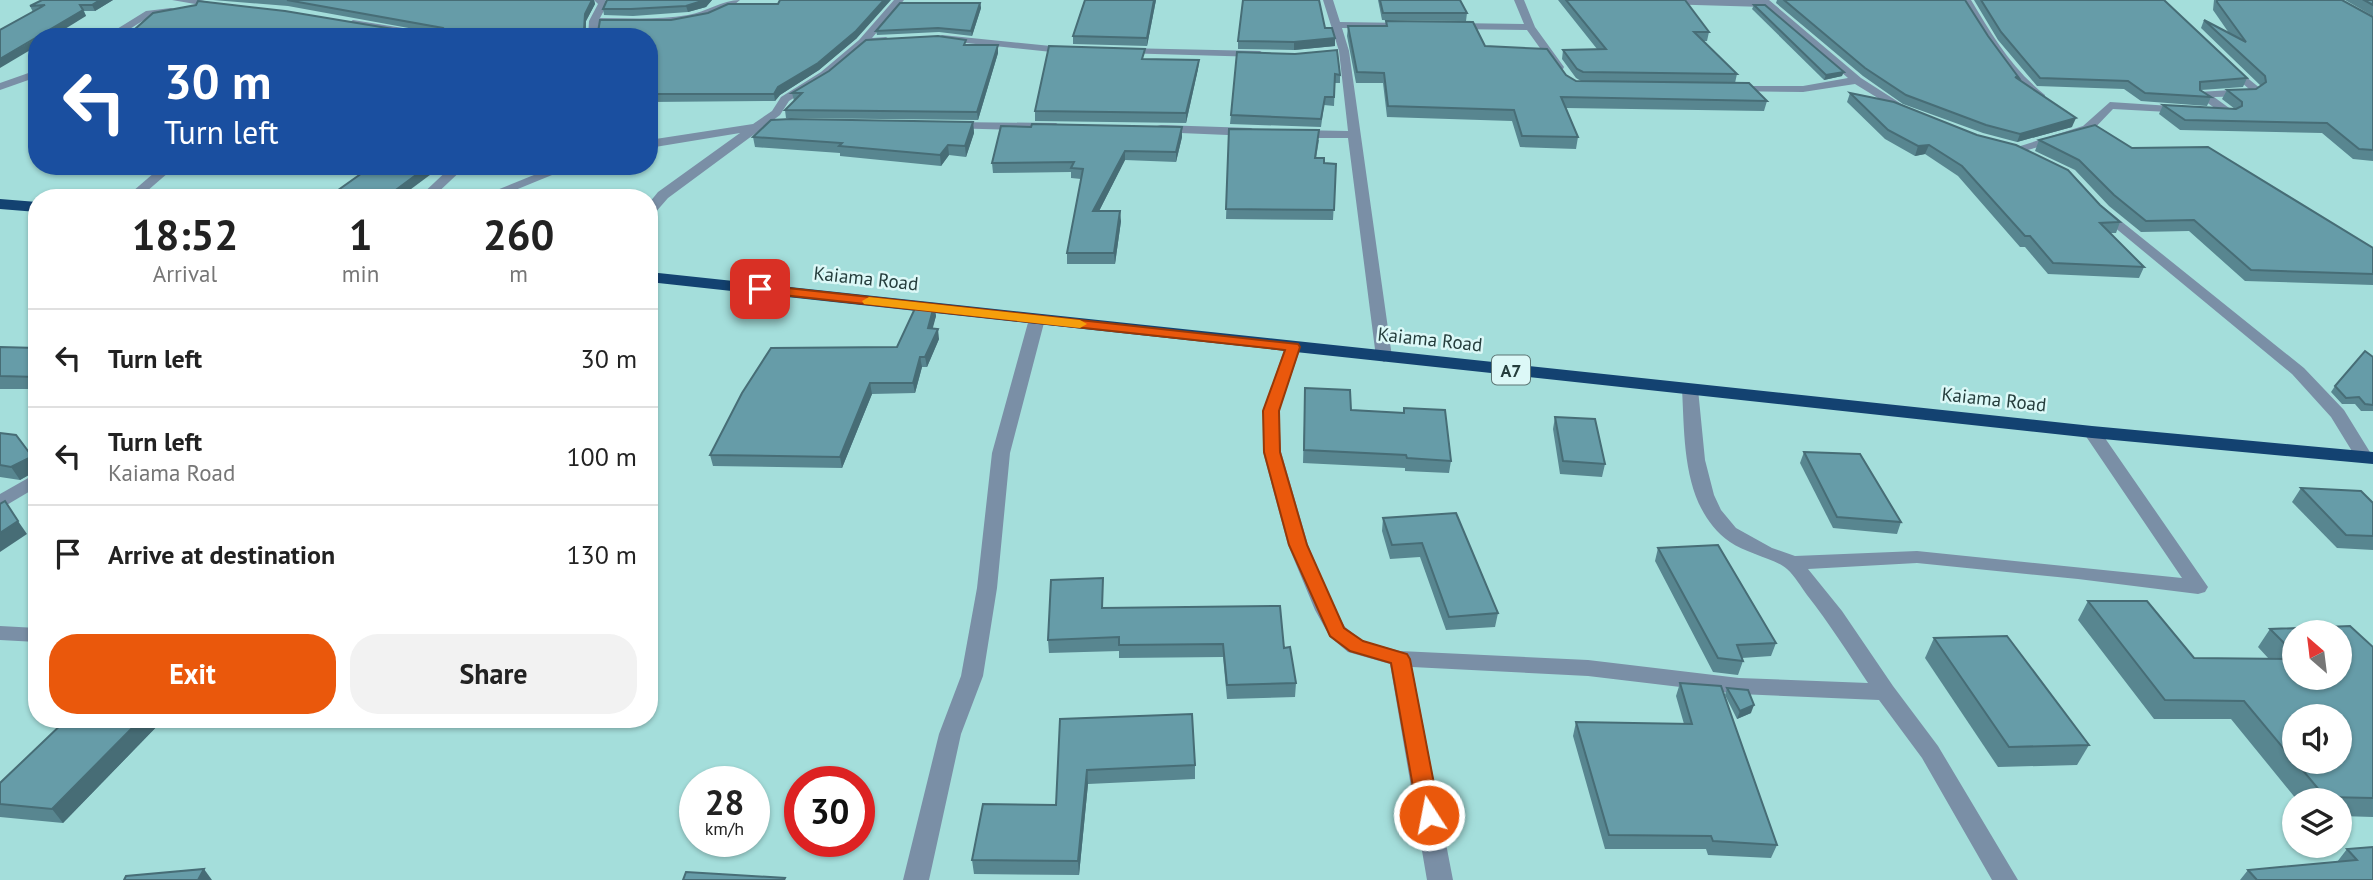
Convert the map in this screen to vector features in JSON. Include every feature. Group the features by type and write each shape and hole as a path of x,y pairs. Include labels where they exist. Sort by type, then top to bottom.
{"highway":[{"path":"0,204 28,206"},
{"name":"Kaiama Road","path":"658,278 2092,432 2368,458"}],"street":[{"path":"124,28 175,0 230,5"},
{"path":"594,28 603,3 599,0"},
{"path":"594,21 692,17 717,12 735,0"},
{"path":"658,201 776,113 785,99 825,74 863,42 900,0"},
{"path":"1328,0 1336,24 1338,52 1354,135 1384,356"},
{"path":"1519,0 1530,27 1570,82"},
{"path":"1626,0 1765,2 1857,80 1898,108"},
{"path":"1966,0 1992,42 2026,87 2046,101"},
{"path":"140,18 213,5"},
{"path":"343,24 373,28"},
{"path":"1336,24 1419,26"},
{"path":"1447,26 1530,27"},
{"path":"928,38 1084,51"},
{"path":"863,42 893,39"},
{"path":"1107,51 1270,54"},
{"path":"2038,159 2011,147 2082,125 2110,105 2230,113 2202,94 2251,93 2255,89 2224,61"},
{"path":"0,87 28,76"},
{"path":"1803,89 1857,80"},
{"path":"1724,89 1803,89 1841,95"},
{"path":"1863,100 1898,108 1917,116"},
{"path":"658,142 758,125 804,123"},
{"path":"944,125 1065,127"},
{"path":"1147,129 1354,135"},
{"path":"142,189 159,175"},
{"path":"434,189 450,175"},
{"path":"507,189 544,175"},
{"path":"2094,202 2298,371 2338,414 2368,458"},
{"path":"916,880 950,734 972,676 987,588 1001,453 1037,319"},
{"path":"1293,347 1271,411 1272,452 1298,545 1336,632 1356,646 1400,659 1588,668 1739,686 1885,692"},
{"path":"1690,389 1704,496 1722,525 1754,548 1793,563 1917,557 2078,572 2198,587 2092,432"},
{"path":"4,498 28,483"},
{"path":"1793,563 1835,616 1885,692 1930,752 2005,880"},
{"path":"0,633 28,635"},
{"path":"1400,659 1440,880"}],"building":[{"path":"42,0 100,0 92,5 80,5 83,10 53,28 28,28 28,42 0,59 0,30 45,5 30,6"},
{"path":"287,0 592,0 585,14 584,28 443,28"},
{"path":"607,0 705,0 686,6 603,9"},
{"path":"780,0 884,0 856,31 818,63 778,87 774,94 658,94 658,28 599,28 600,20 671,20 708,13 728,4 778,4"},
{"path":"1085,0 1154,0 1147,38 1073,36"},
{"path":"1243,0 1319,0 1325,28 1332,28 1335,38 1294,42 1238,41"},
{"path":"1380,0 1460,0 1467,13 1383,13"},
{"path":"1566,0 1685,0 1709,32 1694,32 1737,74 1583,72 1577,69 1563,50 1606,49"},
{"path":"1784,0 1965,0 2019,78 2015,77 2076,118 2020,134 1986,125 1906,95 1865,68"},
{"path":"1981,0 2164,0 2247,78 2200,82 2200,90 2211,97 2145,93 2128,81 2040,78 2001,32"},
{"path":"2217,0 2342,0 2373,17 2373,150 2359,149 2327,123 2185,120 2163,105 2236,109 2242,106 2242,102 2227,90 2256,89 2266,82 2265,76 2204,20 2246,42"},
{"path":"198,1 285,11 387,28 136,28 153,13 196,5"},
{"path":"900,3 980,3 971,31 938,28 876,31"},
{"path":"1754,5 1765,5 1844,72 1826,75"},
{"path":"1386,21 1473,22 1485,46 1547,49 1566,75 1576,81 1749,83 1767,101 1561,97 1578,137 1522,136 1514,110 1388,106 1384,73 1357,72 1348,26 1387,26"},
{"path":"938,36 966,40 964,45 998,45 977,112 785,110 802,93 792,93 829,71 866,40"},
{"path":"1049,46 1145,49 1142,59 1199,60 1186,113 1035,111"},
{"path":"1337,50 1340,75 1335,74 1334,97 1325,97 1321,119 1231,115 1237,52 1295,54"},
{"path":"1850,93 1894,102 1977,135 2016,145 2068,170 2100,205 2120,222 2100,223 2144,267 2053,263 1962,166 1929,145 1918,146 1888,130"},
{"path":"771,120 973,122 965,146 948,145 940,155 839,146 842,143 753,137"},
{"path":"1032,124 1182,127 1176,152 1125,151 1093,211 1120,211 1114,253 1067,253 1083,169 1071,168 1074,162 992,163 1001,126 1031,127"},
{"path":"2095,125 2132,148 2208,147 2373,248 2373,274 2251,270 2194,220 2146,221 2114,195 2079,160 2039,140"},
{"path":"1229,129 1319,130 1315,158 1324,158 1324,163 1336,164 1334,210 1226,209"},
{"path":"359,175 416,175 397,189 340,189"},
{"path":"917,304 934,306 928,328 938,329 925,357 920,357 913,383 870,383 840,457 710,455 742,393 771,348 897,347"},
{"path":"0,347 28,348 28,377 0,376"},
{"path":"2365,351 2373,357 2373,405 2365,404 2359,397 2346,398 2335,386"},
{"path":"1305,388 1350,390 1351,410 1404,413 1404,408 1445,410 1451,461 1407,458 1406,455 1304,450"},
{"path":"1555,417 1595,419 1605,464 1563,461"},
{"path":"0,433 16,435 28,451 28,458 11,467 0,465"},
{"path":"1804,452 1860,454 1901,522 1837,517"},
{"path":"2301,488 2361,491 2373,503 2373,536 2346,535"},
{"path":"5,501 18,521 0,533 0,504"},
{"path":"1456,513 1498,613 1449,617 1422,543 1392,545 1383,518"},
{"path":"1718,545 1776,643 1737,645 1743,661 1718,658 1658,548"},
{"path":"1103,578 1102,608 1280,606 1284,648 1290,647 1296,683 1227,685 1223,644 1119,645 1119,637 1048,640 1051,580"},
{"path":"2088,601 2147,601 2194,658 2282,659 2282,690 2352,690 2352,628 2373,647 2373,798 2352,798 2352,788 2318,788 2306,774 2352,774 2352,704 2282,704 2282,747 2244,701 2165,700"},
{"path":"2270,629 2282,629 2282,641"},
{"path":"2007,636 2089,745 2009,747 1934,638"},
{"path":"1680,683 1721,686 1777,845 1713,841 1711,836 1609,835 1576,722 1692,724"},
{"path":"1727,688 1748,690 1754,705 1740,711"},
{"path":"1192,714 1195,765 1087,770 1078,861 972,860 983,804 1056,805 1060,719"},
{"path":"58,728 132,728 52,809 0,804 0,783"},
{"path":"2373,847 2373,880 2257,880 2248,870 2357,860 2352,854 2352,849"},
{"path":"204,869 198,880 124,880 126,876"},
{"path":"686,872 785,878 683,880"}],"slow traffic":[{"path":"869,301 1080,324"}],"route":[{"path":"760,289 1293,347 1271,411 1272,452 1298,545 1336,632 1356,646 1400,659 1429,815"}]}
